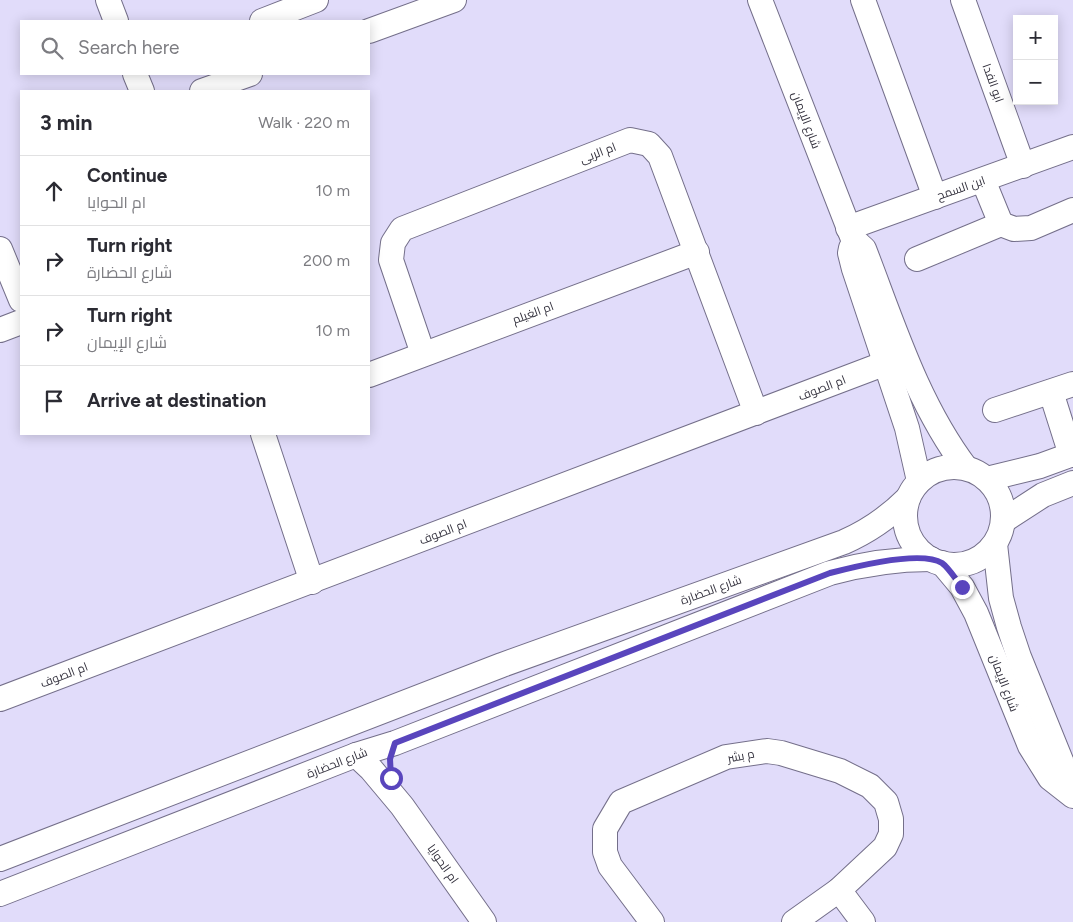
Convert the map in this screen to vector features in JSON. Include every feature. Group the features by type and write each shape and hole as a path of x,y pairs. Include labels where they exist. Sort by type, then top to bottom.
{"street":[{"path":"108,0 116,20"},
{"path":"265,20 316,0"},
{"path":"370,31 425,5 454,0"},
{"name":"شارع الإيمان","path":"760,0 850,233 864,249 926,405 950,447 966,468"},
{"path":"863,0 935,197"},
{"name":"ابو الفدا","path":"963,0 1023,166"},
{"path":"136,75 142,90"},
{"path":"212,90 248,75"},
{"name":"ام الربى","path":"423,354 391,260 393,243 402,229 630,140 649,144 660,156 756,413"},
{"name":"ابن السمح","path":"850,233 935,197 1073,147"},
{"path":"983,180 1001,224 1014,230 1031,228 1073,210"},
{"path":"917,259 1001,224"},
{"name":"شارع الإيمان","path":"850,233 852,261 907,428 914,489"},
{"path":"0,249 20,298"},
{"name":"ام الغيلم","path":"370,375 697,252"},
{"path":"0,330 20,322"},
{"name":"ام الصوف","path":"0,699 886,363"},
{"path":"987,478 1040,466 1072,455 1062,388 995,410"},
{"path":"263,435 312,582"},
{"path":"953,466 966,468 987,478 1000,498 1003,522 995,544 987,552 977,559 966,563 937,561 921,552 913,544 905,522 905,510 914,489 929,473 953,466"},
{"path":"1003,522 1043,495 1073,483"},
{"name":"شارع الحضارة","path":"5,853 502,665 844,542 862,534 879,523 914,489"},
{"name":"شارع الإيمان","path":"995,544 1001,598 1019,657 1062,764 1073,779"},
{"name":"شارع الحضارة","path":"0,894 356,755 395,743 830,573 880,562 906,559 937,561"},
{"name":"شارع الإيمان","path":"937,561 962,587 976,613 1030,746 1050,778 1073,796"},
{"name":"ام الحوايا","path":"395,743 390,759 391,778 402,806"},
{"name":"م بشر","path":"652,922 610,866 605,852 605,829 621,802 726,757 767,751 781,753 848,775 870,786 886,802 891,819 891,834 885,847 839,890 794,922"},
{"name":"ام الحوايا","path":"356,755 372,769 402,806 484,922"},
{"path":"839,890 863,922"}],"route":[{"path":"391,778 390,759 395,743 830,573 880,562 931,559 942,563 962,587"}]}
